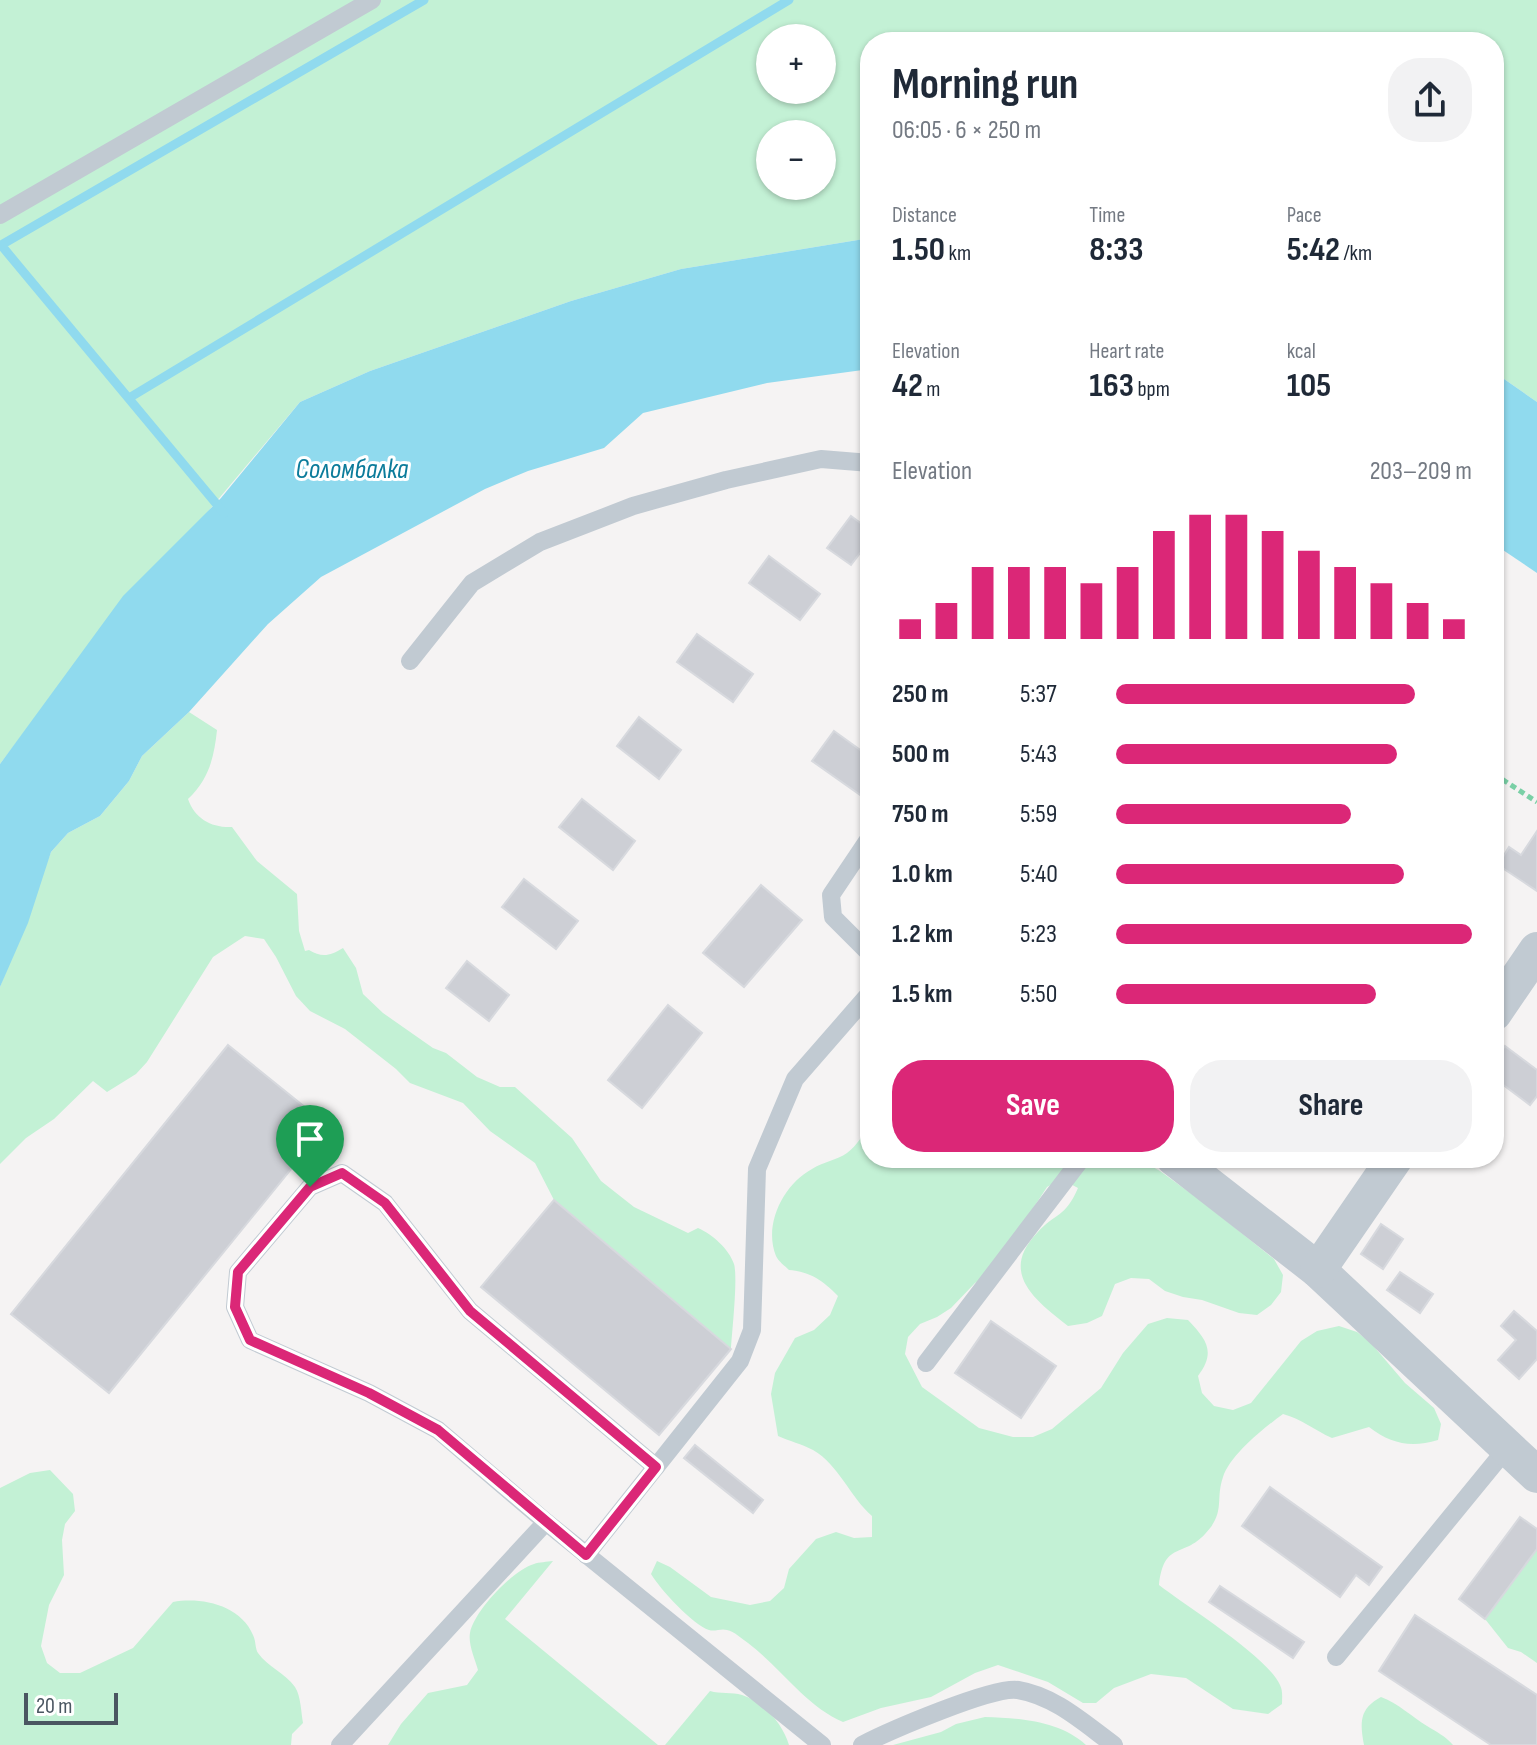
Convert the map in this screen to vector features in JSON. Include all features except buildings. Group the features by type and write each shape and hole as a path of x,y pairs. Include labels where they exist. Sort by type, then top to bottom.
{"street":[{"path":"1504,998 1537,950"},
{"path":"1187,1168 1318,1270 1537,1475"},
{"path":"1318,1270 1388,1168"}],"lane":[{"path":"0,215 372,0"},
{"path":"410,661 472,583 540,542 633,506 726,480 821,459 860,462"},
{"path":"860,852 831,895 833,917 860,944"},
{"path":"586,1555 740,1361 752,1330 757,1169 795,1079 860,1004"},
{"path":"926,1363 1074,1168"},
{"path":"656,1467 470,1311 385,1203 342,1173 310,1187 238,1272 235,1307 250,1340 369,1393 438,1430 586,1555 822,1745"},
{"path":"1336,1657 1507,1448"},
{"path":"340,1745 546,1522"},
{"path":"862,1745 988,1693 1017,1689 1053,1702 1114,1745"}],"path":[{"path":"1504,781 1537,802"}],"green space":[{"path":"0,0 1537,0 1537,402 1504,379 1504,32 860,32 860,240 681,269 571,301 370,371 300,402 37,715 0,764"},
{"path":"189,712 217,730 209,768 188,799 191,806 205,821 232,827 257,861 297,894 299,931 305,951 326,955 343,948 356,968 363,994 383,1013 477,1077 500,1087 515,1087 572,1138 601,1181 634,1207 688,1233 698,1228 719,1243 732,1258 735,1271 731,1349 554,1200 535,1163 490,1131 463,1103 410,1083 345,1029 310,1011 296,996 264,939 245,936 213,957 147,1062 136,1074 107,1092 93,1081 0,1164 0,987 51,852 68,833 100,816 129,781 142,756"},
{"path":"860,1139 860,1168 1155,1168 1274,1259 1283,1275 1281,1292 1271,1305 1257,1315 1239,1313 1165,1291 1149,1279 1131,1278 1115,1284 1102,1316 1087,1323 1068,1326 1034,1296 1021,1273 1026,1247 1044,1226 1064,1210 1078,1188 1061,1179 1047,1187 991,1273 975,1283 951,1308 920,1324 908,1337 905,1354 922,1387 979,1428 1013,1437 1033,1437 1052,1429 1101,1388 1123,1353 1148,1324 1167,1318 1188,1320 1204,1340 1207,1360 1198,1376 1202,1393 1214,1406 1233,1410 1251,1403 1301,1341 1317,1331 1339,1326 1357,1332 1370,1342 1405,1383 1434,1408 1441,1424 1438,1440 1419,1444 1393,1441 1369,1427 1332,1438 1283,1414 1248,1442 1227,1469 1221,1485 1216,1519 1205,1534 1165,1562 1159,1585 1260,1661 1281,1687 1282,1704 1268,1714 1233,1709 1186,1678 1151,1674 1114,1688 1096,1703 1083,1703 1048,1682 998,1665 975,1673 931,1697 881,1708 843,1722 817,1706 735,1633 709,1630 694,1621 651,1574 657,1561 711,1597 750,1605 770,1601 784,1588 789,1569 816,1539 836,1532 854,1538 872,1537 872,1516 830,1464 813,1450 778,1436 771,1394 775,1373 795,1338 814,1330 830,1315 838,1296 816,1278 789,1270 777,1258 772,1231 774,1218 785,1195 802,1176 851,1150"},
{"path":"50,1470 73,1494 75,1511 65,1524 62,1540 64,1575 49,1605 41,1646 47,1663 60,1673 80,1673 133,1648 173,1602 196,1601 219,1605 239,1616 254,1637 258,1653 297,1691 303,1723 292,1734 291,1745 0,1745 0,1488 30,1473"},
{"path":"1537,1549 1537,1663 1521,1652 1508,1648 1485,1619"},
{"path":"553,1561 505,1619 658,1745 388,1745 401,1724 428,1693 467,1685 478,1670 470,1633 479,1614 496,1592 525,1568"},
{"path":"710,1691 742,1695 758,1703 777,1722 789,1745 665,1745"},
{"path":"1381,1697 1453,1745 1364,1745 1362,1729 1365,1711"},
{"path":"985,1717 1052,1726 1086,1745 893,1745"}],"water":[{"name":"Соломбалка","path":"860,240 860,370 767,383 643,413 604,448 528,471 485,489 321,577 268,624 189,712 142,756 129,781 100,816 68,833 51,852 28,923 0,987 0,764 123,596 221,498 300,402 370,371 571,301 681,269"},
{"path":"1504,379 1537,402 1537,573 1504,551"}],"waterway":[{"path":"224,513 1,245 424,0"},
{"path":"129,398 789,0"}],"route":[{"path":"342,1173 385,1203 470,1311 656,1467 586,1555 438,1430 369,1393 250,1340 235,1307 238,1272 310,1187 342,1173"}]}
